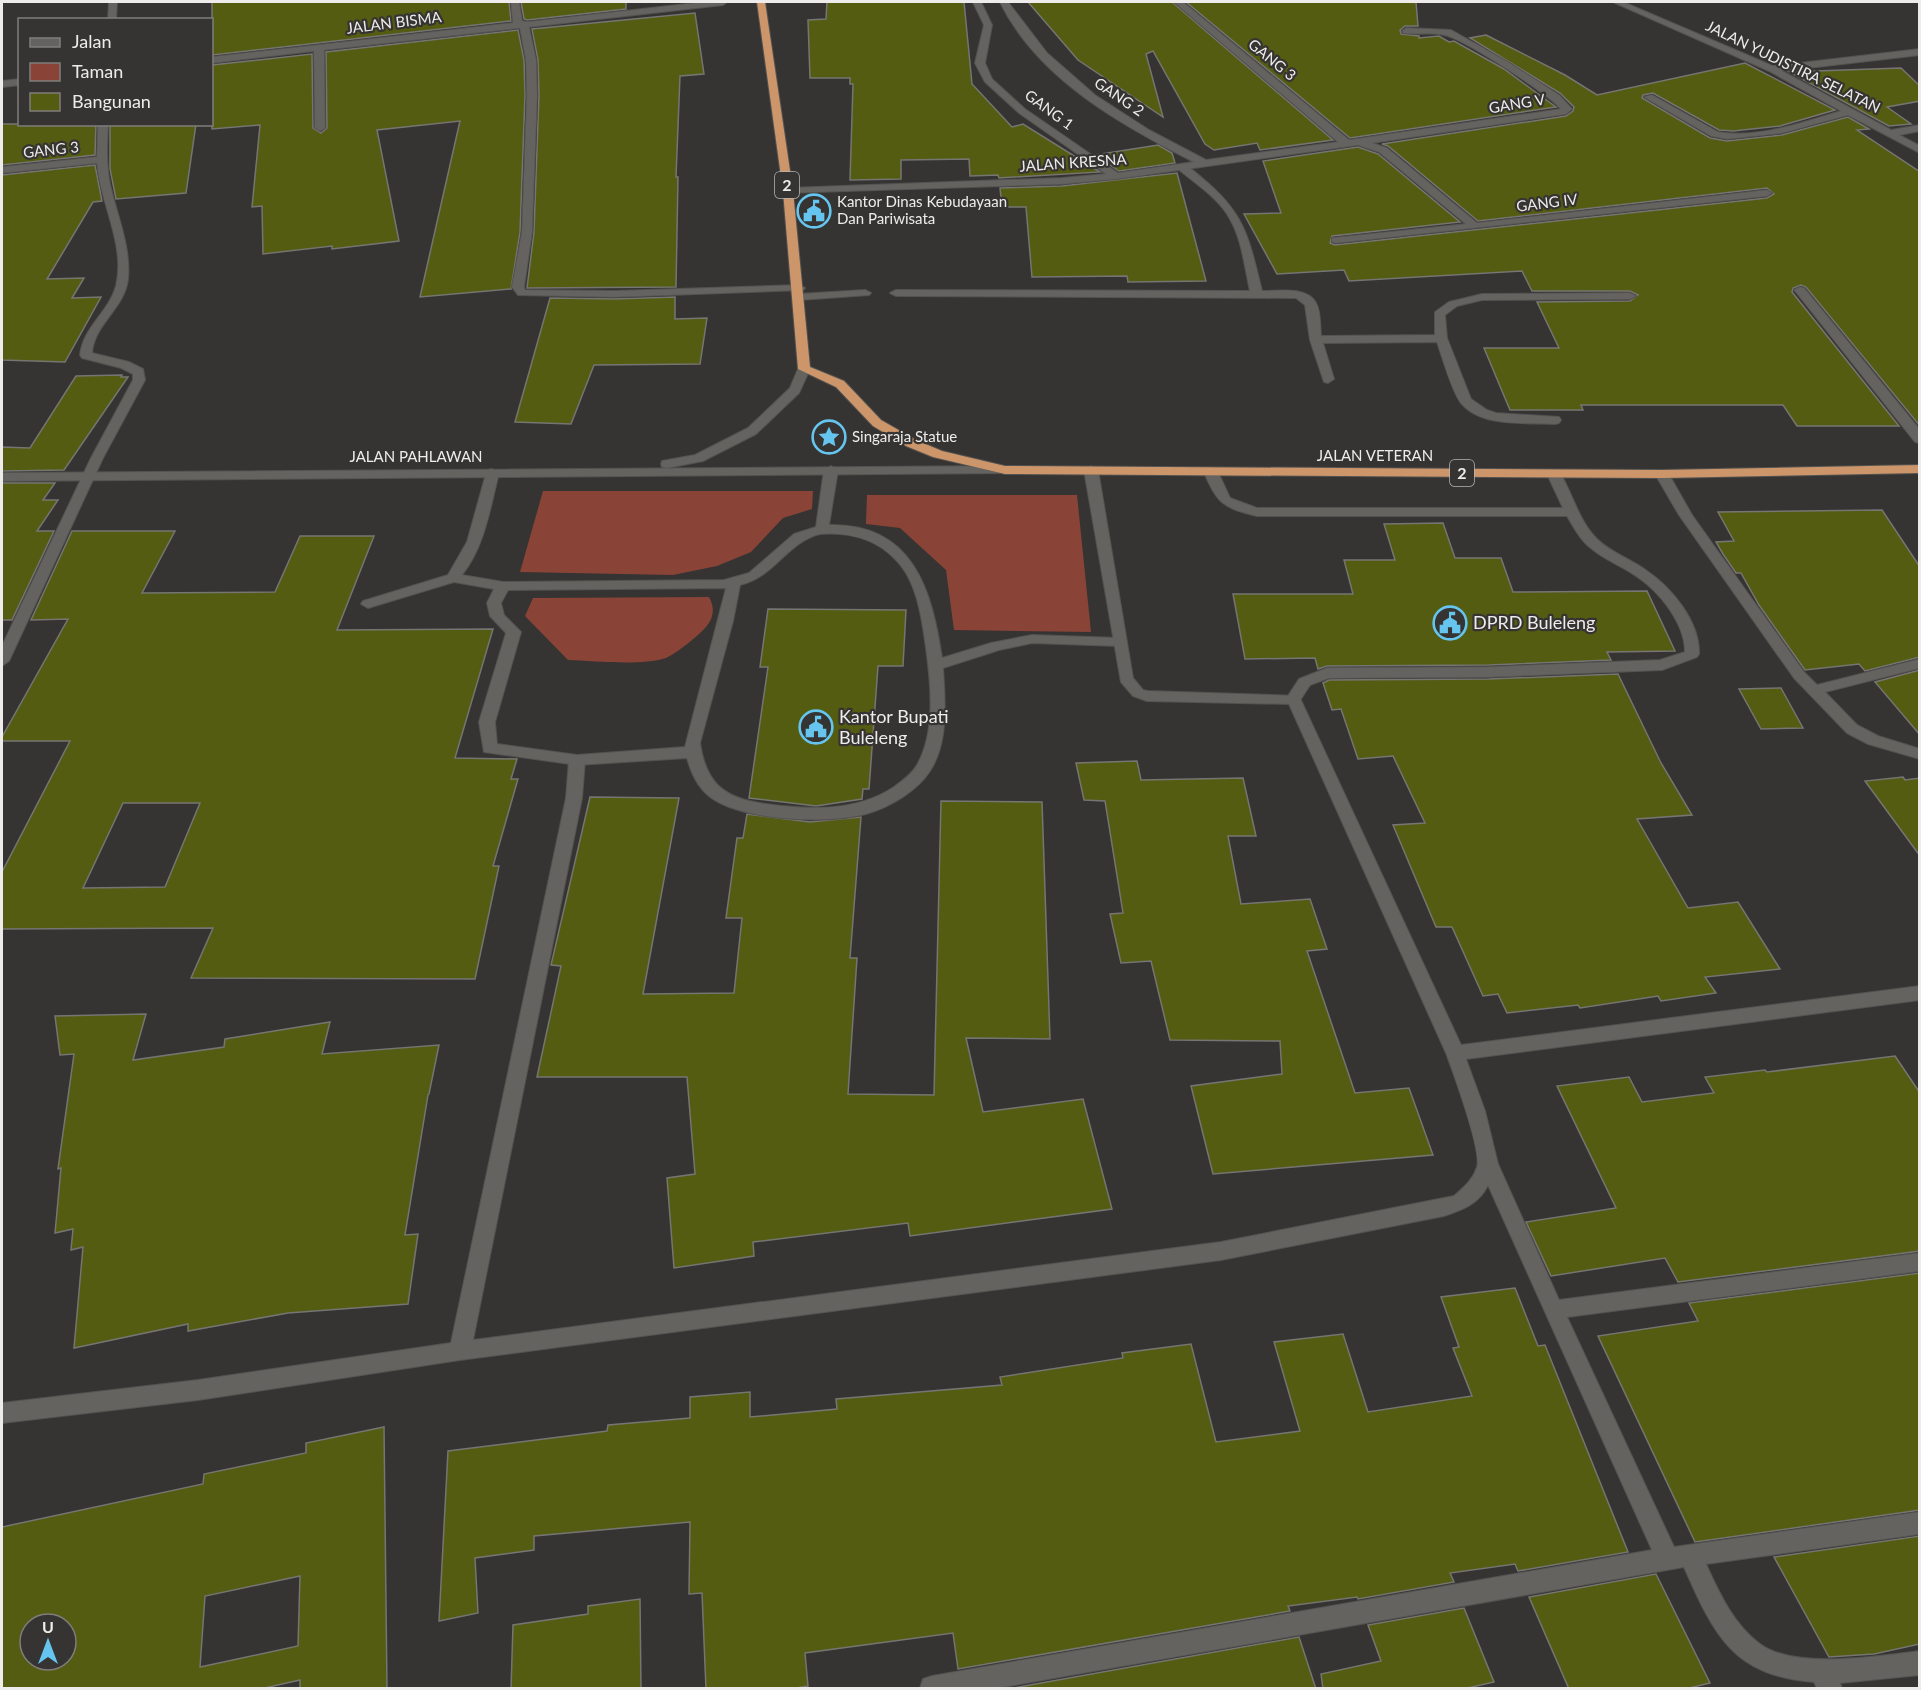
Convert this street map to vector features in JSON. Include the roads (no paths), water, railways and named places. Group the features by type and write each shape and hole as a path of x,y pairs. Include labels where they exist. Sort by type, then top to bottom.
{"highway":[{"name":"2","path":"761,2 788,191 799,293 804,369 840,384 877,423 911,443 938,454 1005,470"},
{"name":"JALAN VETERAN","path":"1005,470 1662,474 1920,469"}],"street":[{"path":"112,18 113,2"},
{"path":"515,2 531,60 532,95 527,232 518,287 522,293 865,293"},
{"name":"JALAN BISMA","path":"213,60 521,23 723,2"},
{"name":"GANG 1","path":"977,2 988,25 980,57 982,71 998,90 1022,111 1116,176"},
{"name":"GANG 2","path":"1004,2 1028,39 1076,86 1107,110 1167,145 1204,163"},
{"name":"GANG 3","path":"1178,2 1346,143"},
{"name":"JALAN YUDISTIRA SELATAN","path":"1617,2 1772,69 1920,150"},
{"name":"GANG V","path":"1358,142 1527,118 1563,112 1567,109 1556,97 1458,37 1438,30 1406,31"},
{"path":"319,47 320,128"},
{"path":"1772,69 1920,52"},
{"path":"2,84 18,82"},
{"path":"1649,97 1715,134 1726,137 1779,129 1851,111"},
{"path":"2,661 89,476 140,380 140,372 133,367 86,355 86,345 91,334 115,303 122,286 123,274 121,247 106,187 103,126"},
{"path":"1891,133 1920,128"},
{"path":"1358,142 1383,150 1475,226"},
{"name":"JALAN KRESNA","path":"788,191 1062,181 1116,176 1358,142"},
{"name":"GANG 3","path":"2,170 103,159"},
{"path":"1182,167 1211,190 1237,222 1257,295"},
{"name":"GANG IV","path":"1336,240 1767,193"},
{"path":"1800,290 1920,439"},
{"path":"896,293 1297,295 1305,297 1311,304 1316,340 1328,379"},
{"path":"1555,420 1506,419 1483,412 1466,401 1440,339 1438,314 1453,303 1482,297 1630,296"},
{"path":"1316,340 1440,339"},
{"path":"613,472 698,458 735,442 752,431 795,390 804,369"},
{"path":"822,529 831,470"},
{"name":"JALAN PAHLAWAN","path":"2,477 831,470"},
{"name":"JALAN VETERAN","path":"831,470 1005,470"},
{"path":"1091,470 1126,679 1138,693 1147,696 1294,699"},
{"path":"1211,472 1222,499 1233,506 1257,512 1574,512"},
{"path":"453,578 462,568 470,553 492,473"},
{"path":"1294,699 1304,682 1327,673 1467,672 1651,665 1678,661 1692,654 1694,645 1690,632 1656,585 1594,544 1578,523 1554,474"},
{"path":"1662,474 1686,515 1799,675 1852,729 1873,740 1920,754"},
{"path":"368,604 453,578 503,586 743,581 758,574 796,537 822,529 847,530 877,540 907,563 914,576 933,637 936,666 934,742 924,768 903,789 857,811 787,812 735,803 720,797 705,780 694,762 692,743 726,621 734,582"},
{"path":"503,586 494,603 497,616 514,632 487,722 489,748 577,760 693,753"},
{"path":"936,666 996,645 1032,639 1119,642"},
{"path":"1815,690 1920,663"},
{"path":"1294,699 1455,1053 1476,1111 1488,1164 1552,1310 1679,1557 1738,1641 1754,1655 1777,1666 1826,1679 1920,1663"},
{"path":"460,1351 574,798 577,760"},
{"path":"1455,1053 1920,993"},
{"path":"2,1413 198,1390 460,1351 1221,1251 1444,1208 1461,1202 1477,1187 1488,1164"},
{"path":"1552,1310 1920,1262"},
{"path":"932,1689 1679,1557 1920,1522"}],"place":[{"name":"Kantor Dinas Kebudayaan Dan Pariwisata","path":"814,211"},
{"name":"Singaraja Statue","path":"829,437"},
{"name":"DPRD Buleleng","path":"1450,623"},
{"name":"Kantor Bupati Buleleng","path":"816,727"}]}
